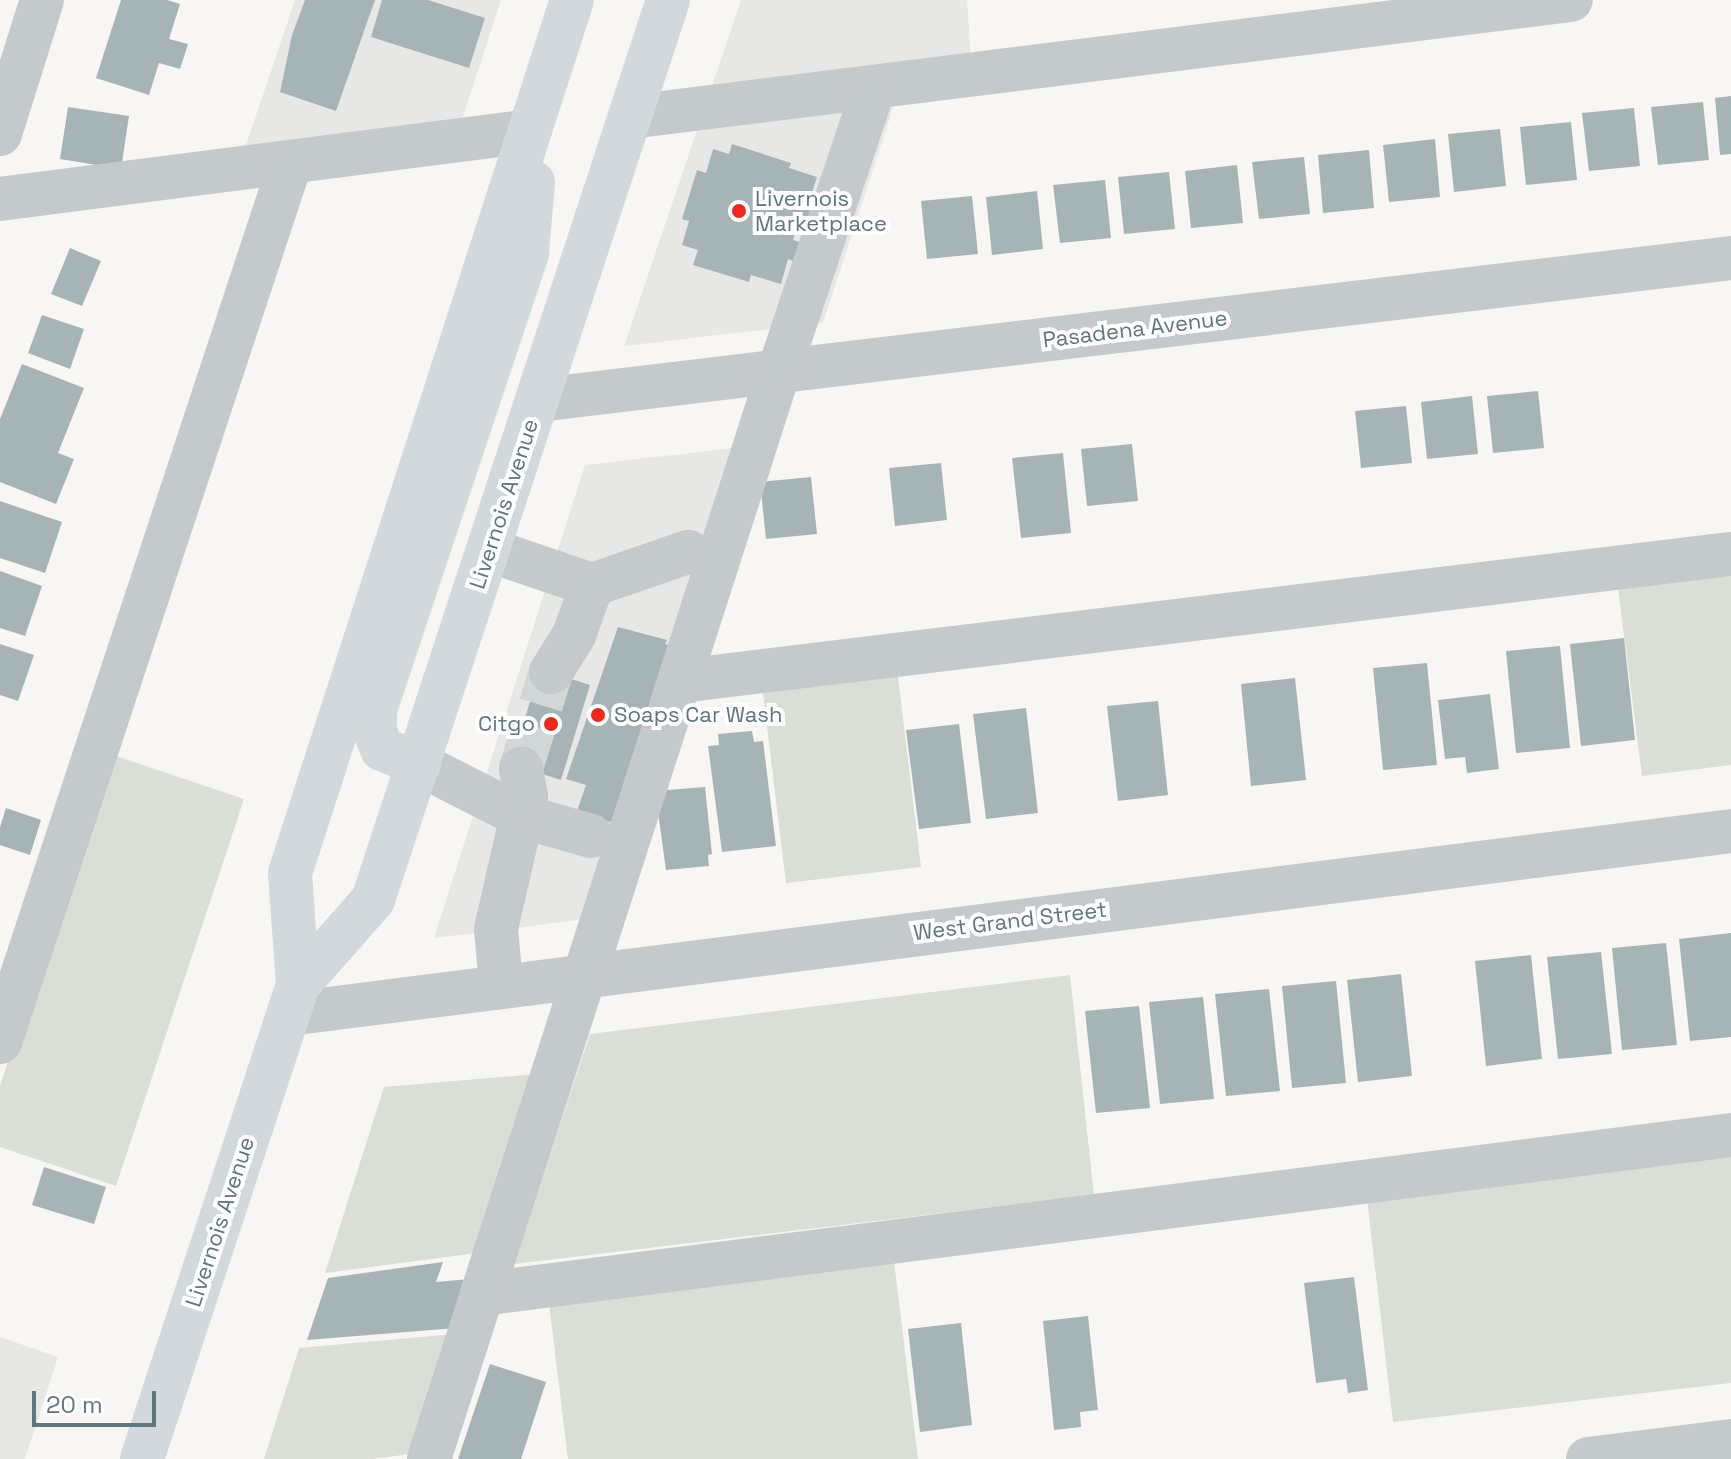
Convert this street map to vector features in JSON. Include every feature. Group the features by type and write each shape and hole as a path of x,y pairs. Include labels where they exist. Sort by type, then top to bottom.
{"main road":[{"name":"Livernois Avenue","path":"142,1459 293,1000 290,873 572,0"},
{"name":"Livernois Avenue","path":"293,1000 373,900 668,0"},
{"path":"419,764 382,749 375,732 375,710 527,252 536,114"}],"street":[{"path":"0,134 42,0"},
{"path":"630,117 1571,0"},
{"path":"429,1459 779,371 874,87"},
{"path":"0,199 290,164 536,114"},
{"path":"0,1042 290,164"},
{"name":"Pasadena Avenue","path":"539,400 1731,258"},
{"path":"489,550 592,585 688,552"},
{"path":"681,681 1731,554"},
{"path":"562,676 592,585"},
{"path":"419,764 528,789 591,836"},
{"path":"501,985 496,929 528,789"},
{"name":"West Grand Street","path":"293,1000 501,985 1731,831"},
{"path":"482,1294 1731,1135"},
{"path":"1588,1459 1731,1441"}],"shaded area":[{"path":"295,0 501,0 459,129 244,151"},
{"path":"741,0 967,0 973,92 895,102 823,323 624,346"},
{"path":"743,447 585,919 434,938 585,465"},
{"path":"1731,566 1731,765 1642,776 1617,580"},
{"path":"897,669 921,867 786,883 762,685"},
{"path":"110,754 244,799 116,1186 0,1147 0,1086"},
{"path":"1070,975 1094,1195 514,1264 590,1034"},
{"path":"536,1074 477,1253 325,1273 384,1087"},
{"path":"1731,1157 1731,1383 1393,1422 1367,1199"},
{"path":"893,1253 918,1459 568,1459 548,1295"},
{"path":"454,1334 410,1454 373,1459 264,1459 299,1348"},
{"path":"0,1337 58,1357 25,1459 0,1459"}],"building":[{"path":"121,0 167,0 180,4 169,39 188,44 180,69 159,63 149,95 96,78"},
{"path":"305,0 375,0 336,111 280,92 292,35"},
{"path":"382,0 428,0 485,18 469,68 371,37"},
{"path":"1731,96 1731,154 1720,155 1715,98"},
{"path":"1703,102 1709,160 1658,165 1651,107"},
{"path":"68,107 129,116 121,169 60,159"},
{"path":"1634,108 1640,166 1589,171 1582,113"},
{"path":"1571,122 1577,180 1526,185 1520,127"},
{"path":"1500,129 1506,186 1454,192 1448,134"},
{"path":"1435,139 1440,197 1389,202 1383,145"},
{"path":"732,144 791,163 789,168 817,177 810,199 815,201 808,225 798,223 793,240 803,243 796,262 788,259 781,284 751,275 749,282 693,265 698,250 682,245 689,221 682,219 697,170 706,173 713,149 729,154"},
{"path":"1369,150 1374,208 1323,213 1318,155"},
{"path":"1304,157 1310,214 1259,219 1252,162"},
{"path":"1237,165 1243,223 1191,228 1185,171"},
{"path":"1169,172 1175,229 1124,234 1118,177"},
{"path":"1105,180 1111,238 1060,243 1053,185"},
{"path":"1037,191 1043,249 992,255 986,197"},
{"path":"972,196 978,254 927,259 921,201"},
{"path":"70,248 101,261 82,306 51,294"},
{"path":"42,315 84,329 70,369 28,353"},
{"path":"22,364 84,388 58,453 74,459 56,504 0,482 0,419"},
{"path":"1538,391 1544,448 1493,453 1487,396"},
{"path":"1472,396 1478,454 1427,459 1421,402"},
{"path":"1406,406 1412,463 1361,468 1355,411"},
{"path":"1132,444 1138,501 1087,506 1081,449"},
{"path":"1063,453 1071,533 1021,538 1012,458"},
{"path":"941,463 947,520 895,526 889,468"},
{"path":"811,477 817,534 766,539 760,482"},
{"path":"0,501 62,522 45,573 0,558"},
{"path":"0,571 42,586 25,636 0,628"},
{"path":"618,627 667,640 665,644 675,647 616,824 577,811 586,785 566,779"},
{"path":"1624,638 1635,740 1581,746 1570,644"},
{"path":"0,644 34,655 18,701 0,695"},
{"path":"1560,646 1570,748 1516,753 1506,651"},
{"path":"1427,663 1437,765 1383,770 1373,668"},
{"path":"540,669 590,685 561,780 511,764"},
{"path":"1295,678 1306,780 1251,786 1241,684"},
{"path":"1490,694 1499,769 1467,773 1465,757 1445,759 1438,700"},
{"path":"1158,701 1168,795 1118,801 1107,706"},
{"path":"1026,708 1038,813 986,819 973,714"},
{"path":"959,724 971,823 919,829 906,730"},
{"path":"752,731 754,742 763,741 776,846 722,852 708,746 719,745 718,734"},
{"path":"705,787 712,854 708,855 709,866 666,870 655,791"},
{"path":"6,808 41,820 30,855 0,845 0,827"},
{"path":"1731,933 1731,1037 1690,1041 1679,939"},
{"path":"1666,943 1677,1045 1622,1050 1612,948"},
{"path":"1601,952 1612,1054 1558,1059 1547,957"},
{"path":"1531,955 1542,1059 1486,1066 1475,961"},
{"path":"1401,974 1412,1076 1358,1082 1347,980"},
{"path":"1336,981 1346,1083 1292,1088 1282,986"},
{"path":"1269,989 1280,1091 1226,1096 1215,994"},
{"path":"1203,997 1214,1099 1160,1104 1149,1002"},
{"path":"1139,1006 1150,1108 1096,1113 1085,1011"},
{"path":"44,1167 106,1187 94,1224 32,1205"},
{"path":"443,1262 436,1282 470,1279 456,1328 307,1340 328,1278"},
{"path":"1354,1277 1368,1390 1348,1393 1346,1379 1316,1383 1304,1283"},
{"path":"1088,1316 1098,1410 1080,1412 1081,1427 1054,1430 1043,1321"},
{"path":"961,1323 972,1425 920,1432 908,1329"},
{"path":"490,1364 546,1382 521,1459 458,1459"}],"tunnel":[{"path":"521,768 551,672"}],"place":[{"name":"Livernois Marketplace","path":"739,211"},
{"name":"Soaps Car Wash","path":"598,715"},
{"name":"Citgo","path":"551,724"}]}
